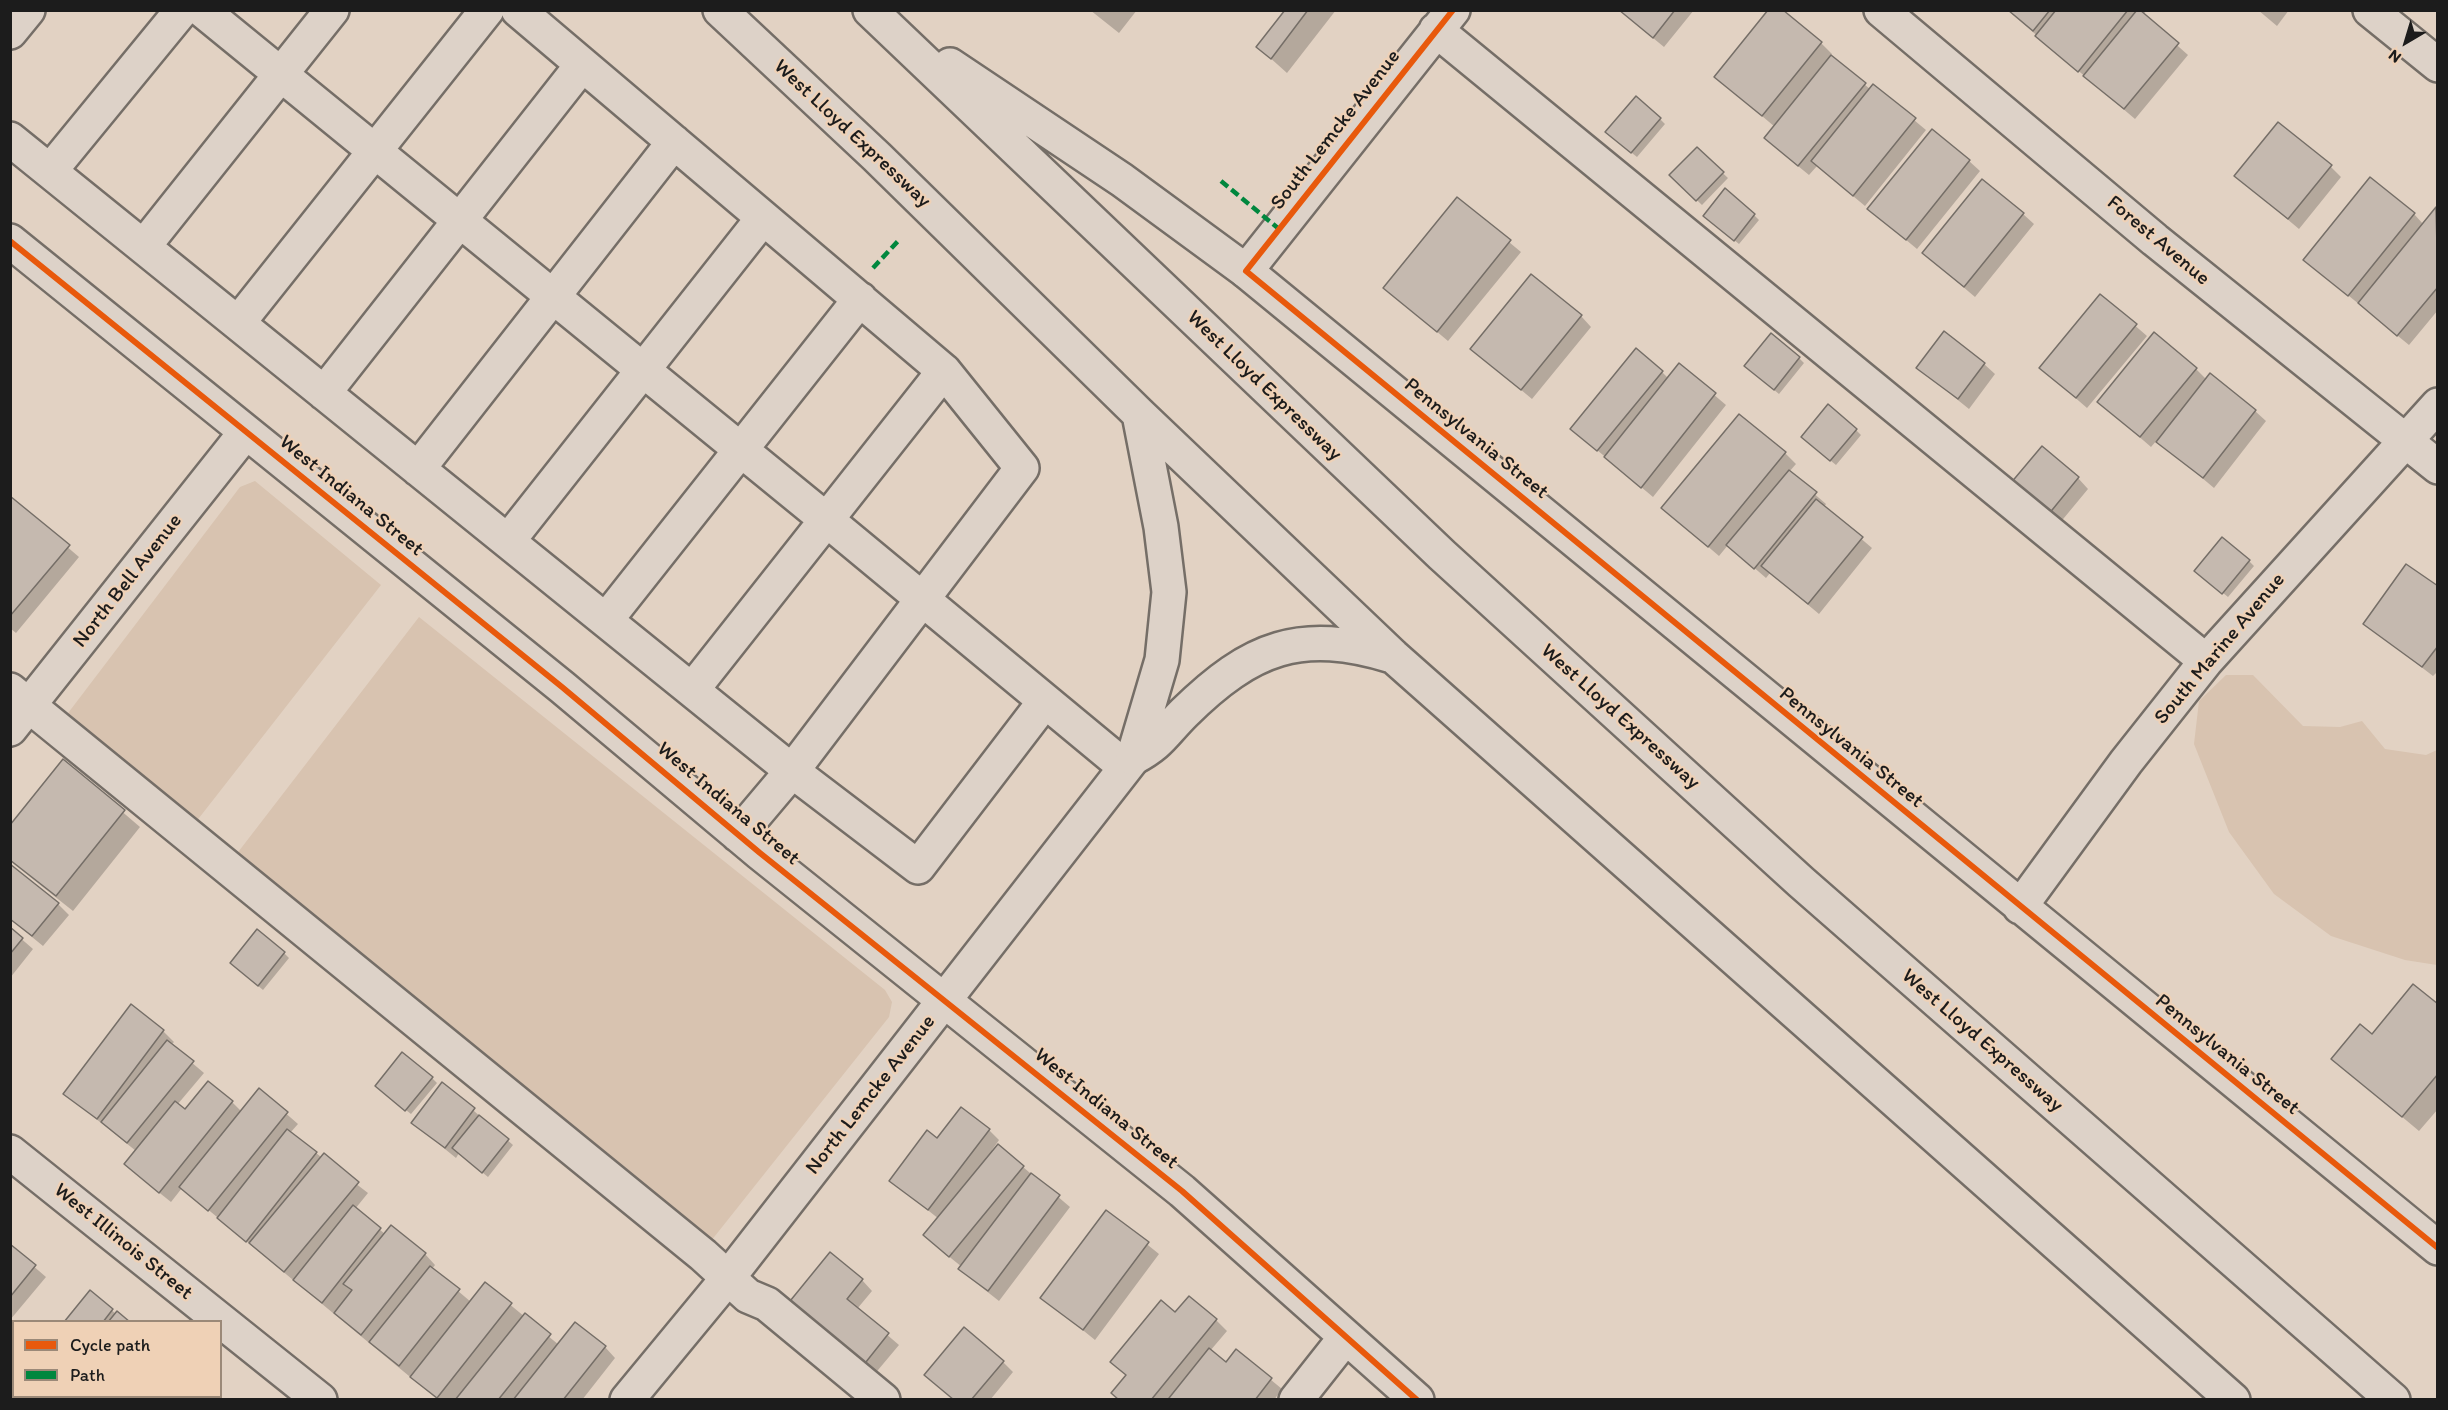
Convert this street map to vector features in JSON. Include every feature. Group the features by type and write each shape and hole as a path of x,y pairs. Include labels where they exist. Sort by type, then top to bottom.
{"main road":[{"path":"10,32 28,10"},
{"path":"50,171 182,10"},
{"path":"202,10 1045,701 1129,763"},
{"path":"144,246 332,10"},
{"path":"238,323 487,10"},
{"path":"518,10 945,371 1022,468 924,601 792,771 738,835"},
{"name":"West Lloyd Expressway","path":"720,10 878,157 1140,414 1393,656 2233,1400"},
{"name":"Forest Avenue","path":"1881,10 2156,240 2438,467"},
{"path":"2370,10 2438,65"},
{"name":"West Lloyd Expressway","path":"872,13 1442,555 1801,882 2393,1400"},
{"name":"Pennsylvania Street","path":"872,13 1122,180 1246,271 2020,908 2438,1248"},
{"path":"1444,20 2206,661"},
{"name":"South Lemcke Avenue","path":"1246,271 1444,20"},
{"path":"324,393 582,65"},
{"path":"10,139 792,771 918,867 1045,701"},
{"path":"418,469 674,142"},
{"path":"508,541 764,218"},
{"name":"West Indiana Street","path":"10,242 562,687 738,835 1182,1191 1417,1400"},
{"path":"606,620 860,299"},
{"path":"692,690 945,371"},
{"name":"South Marine Avenue","path":"2020,908 2126,762 2206,661 2438,405"},
{"path":"1129,763 1162,660 1169,592 1161,527 1140,414"},
{"name":"North Bell Avenue","path":"17,708 245,433"},
{"path":"1129,763 1156,746 1184,714 1234,668 1268,652 1315,642 1357,645 1393,656"},
{"path":"17,708 703,1255 748,1296 767,1304 883,1400"},
{"name":"North Lemcke Avenue","path":"627,1400 727,1279 1129,763"},
{"name":"West Illinois Street","path":"10,1152 220,1320"},
{"name":"West Illinois Street","path":"222,1322 320,1400"},
{"path":"1296,1400 1345,1338"}],"shaded area":[{"path":"255,481 381,585 192,827 62,721 240,487"},
{"path":"419,617 885,990 892,1002 889,1017 707,1246 232,860"},
{"path":"2226,675 2253,675 2303,726 2340,727 2362,721 2385,749 2426,755 2437,750 2437,965 2405,960 2331,936 2274,894 2229,832 2194,744 2199,701"}],"building":[{"path":"1285,10 1308,10 1271,59 1256,47"},
{"path":"1619,10 1675,10 1653,38"},
{"path":"1768,10 1783,10 1822,42 1762,116 1714,77"},
{"path":"2008,10 2050,10 2033,31"},
{"path":"2056,10 2128,10 2078,72 2035,36"},
{"path":"2137,10 2140,10 2179,43 2124,109 2083,76"},
{"path":"1831,55 1866,83 1798,166 1764,138"},
{"path":"1873,84 1916,118 1853,196 1811,161"},
{"path":"1636,96 1661,118 1631,153 1605,132"},
{"path":"2278,122 2332,165 2288,219 2234,176"},
{"path":"1932,129 1970,160 1906,240 1867,209"},
{"path":"1697,147 1724,172 1696,201 1669,175"},
{"path":"2370,177 2415,213 2348,296 2303,260"},
{"path":"1982,179 2024,213 1964,287 1922,253"},
{"path":"1725,188 1755,214 1734,241 1703,216"},
{"path":"1457,197 1511,240 1437,332 1383,288"},
{"path":"2436,207 2438,287 2397,336 2358,303"},
{"path":"1531,274 1582,315 1521,390 1470,349"},
{"path":"2100,294 2137,324 2076,398 2039,368"},
{"path":"1944,331 1985,363 1958,399 1916,368"},
{"path":"2154,332 2197,368 2140,437 2097,402"},
{"path":"1771,333 1800,357 1774,390 1744,366"},
{"path":"1636,348 1663,371 1597,451 1570,429"},
{"path":"1679,363 1716,393 1641,488 1604,457"},
{"path":"2210,373 2256,410 2203,478 2156,442"},
{"path":"1828,404 1857,429 1830,461 1801,437"},
{"path":"1739,414 1786,452 1708,547 1661,508"},
{"path":"2042,446 2079,477 2048,515 2010,484"},
{"path":"1789,470 1817,492 1754,569 1726,545"},
{"path":"10,496 70,545 10,616"},
{"path":"1816,499 1863,537 1808,604 1761,566"},
{"path":"2222,537 2250,560 2222,594 2194,571"},
{"path":"2406,564 2438,586 2438,646 2422,667 2363,624"},
{"path":"63,759 125,810 56,896 10,860 10,825"},
{"path":"10,864 59,903 32,936 10,919"},
{"path":"10,927 23,938 10,954"},
{"path":"257,929 285,952 258,986 230,963"},
{"path":"2413,984 2438,1004 2438,1074 2402,1117 2331,1059 2360,1024 2372,1034"},
{"path":"131,1004 164,1030 97,1119 63,1094"},
{"path":"167,1040 194,1061 127,1143 101,1122"},
{"path":"402,1052 433,1077 405,1111 375,1086"},
{"path":"208,1081 233,1101 159,1193 124,1164 175,1101 185,1109"},
{"path":"442,1082 475,1108 445,1148 411,1123"},
{"path":"259,1088 288,1112 208,1211 179,1187"},
{"path":"961,1107 990,1129 928,1210 889,1181 927,1130 937,1138"},
{"path":"479,1115 509,1139 482,1173 452,1148"},
{"path":"287,1129 317,1152 246,1242 217,1218"},
{"path":"998,1144 1024,1166 949,1257 923,1235"},
{"path":"324,1153 359,1182 284,1272 249,1243"},
{"path":"1031,1173 1060,1195 988,1291 958,1269"},
{"path":"353,1205 381,1228 322,1303 293,1280"},
{"path":"1106,1210 1149,1242 1083,1330 1040,1298"},
{"path":"391,1225 426,1253 361,1335 334,1313 352,1290 343,1284"},
{"path":"10,1244 36,1265 10,1297"},
{"path":"830,1252 863,1279 847,1299 889,1333 862,1367 786,1306"},
{"path":"430,1266 460,1289 399,1366 369,1342"},
{"path":"485,1282 512,1303 437,1398 410,1377"},
{"path":"90,1290 113,1309 105,1320 66,1320"},
{"path":"1189,1296 1217,1319 1151,1400 1119,1400 1111,1393 1126,1375 1110,1362 1161,1300 1175,1312"},
{"path":"117,1311 128,1320 110,1320"},
{"path":"525,1313 551,1334 498,1400 455,1400"},
{"path":"575,1322 606,1346 563,1400 513,1400"},
{"path":"964,1327 1004,1361 971,1400 954,1400 924,1375"},
{"path":"1209,1348 1226,1362 1236,1349 1272,1378 1255,1400 1172,1400 1169,1398"},
{"path":"12,1385 12,1398 40,1398 39,1400 10,1400"},
{"path":"46,1398 87,1398 86,1400 45,1400"},
{"path":"92,1398 132,1398 131,1400 91,1400"}],"marked path":[{"path":"1221,181 1279,229"},
{"path":"873,268 899,240"}],"cycle path":[{"path":"1453,10 1246,271 2438,1248"},
{"path":"10,241 562,687 760,853 1182,1191 1417,1400"}]}
